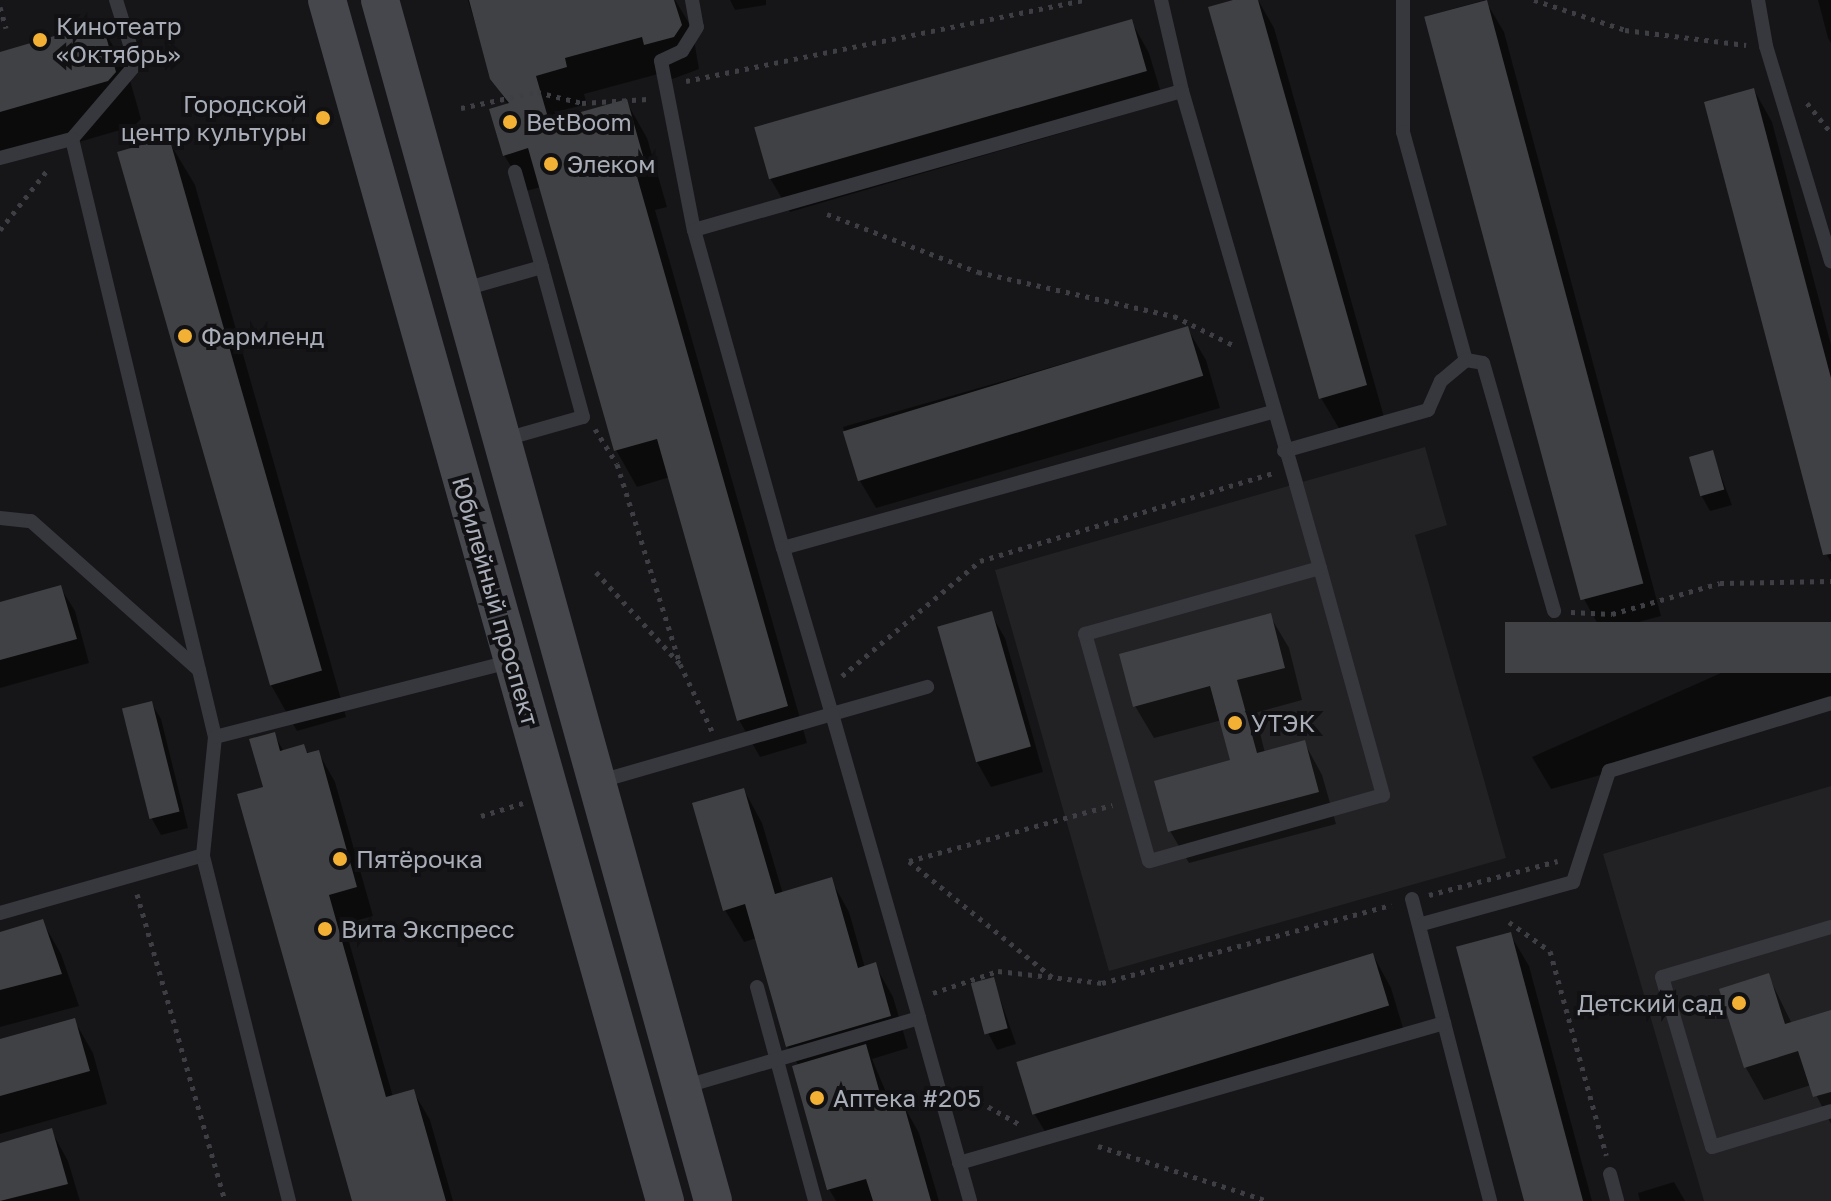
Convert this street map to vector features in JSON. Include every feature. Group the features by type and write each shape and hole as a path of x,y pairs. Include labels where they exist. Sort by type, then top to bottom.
{"main road":[{"name":"Юбилейный проспект","path":"327,0 550,794 670,1115 713,1201"},
{"name":"Юбилейный проспект","path":"380,0 597,782 670,1115 659,1200"}],"lane":[{"path":"0,158 72,139 136,64 116,0"},
{"path":"692,0 697,27 682,51 661,61 694,230 970,1201"},
{"path":"1161,0 1182,91 1272,412 1320,568 1383,795 1149,861 1085,634 1320,568"},
{"path":"1403,0 1403,132 1466,360"},
{"path":"1758,0 1766,46 1831,261"},
{"path":"694,230 1182,91"},
{"path":"72,139 215,737 203,855 289,1201"},
{"path":"502,440 583,417 515,172"},
{"path":"461,291 542,267"},
{"path":"1284,451 1428,410 1441,381 1466,360"},
{"path":"1466,360 1483,363 1554,611"},
{"path":"783,548 1272,412"},
{"path":"0,518 31,521 199,670"},
{"path":"215,737 513,661"},
{"path":"597,782 927,687"},
{"path":"1422,924 1497,900 1573,882 1586,853 1609,771 1831,703"},
{"path":"0,913 203,855"},
{"path":"1412,899 1422,924 1490,1201"},
{"path":"1831,927 1662,977 1712,1147 1831,1111"},
{"path":"757,987 815,1201"},
{"path":"670,1115 777,1062 919,1018"},
{"path":"959,1163 1444,1023"},
{"path":"1610,1174 1617,1201"}],"path":[{"path":"461,108 537,92 582,103 633,102 667,92 709,73 1085,0"},
{"path":"1534,0 1625,30 1766,46"},
{"path":"0,7 6,28"},
{"path":"0,230 72,139"},
{"path":"794,202 978,272 1174,316 1257,357"},
{"path":"583,417 604,438 617,464 680,664 719,746"},
{"path":"825,690 980,561 1290,469"},
{"path":"596,572 680,664"},
{"path":"1554,611 1612,614 1720,583 1831,581"},
{"path":"481,816 550,794"},
{"path":"1053,978 909,861 1131,799"},
{"path":"913,999 998,971 1102,983 1586,853"},
{"path":"132,877 225,1201"},
{"path":"1497,900 1506,919 1550,951 1610,1174"}],"shaded area":[{"path":"1425,447 1447,525 1415,535 1506,858 1109,971 995,570"},
{"name":"Детский сад","path":"1831,786 1831,1201 1704,1201 1603,854"}],"building":[{"path":"469,0 674,0 682,25 674,37 644,45 642,37 565,58 567,67 536,76 549,121 627,99 647,170 636,173 788,706 737,721 657,439 614,451 528,148 503,156 489,109 509,103 490,79"},
{"path":"1233,0 1258,0 1367,385 1319,399 1208,7"},
{"path":"1487,0 1643,583 1581,600 1424,17"},
{"path":"1132,19 1147,71 769,179 754,127"},
{"path":"102,22 116,72 108,81 0,112 0,52"},
{"path":"1754,88 1831,378 1831,554 1823,555 1704,102"},
{"path":"169,137 322,671 270,685 117,152"},
{"path":"1188,326 1203,376 858,481 843,432"},
{"path":"1713,450 1724,489 1700,496 1689,457"},
{"path":"61,585 77,639 0,660 0,602"},
{"path":"992,611 1031,747 976,762 937,627"},
{"name":"УТЭК","path":"1271,613 1285,668 1237,680 1257,753 1305,740 1319,792 1168,832 1154,781 1230,760 1210,686 1133,707 1119,654"},
{"path":"1505,622 1831,622 1831,673 1505,673"},
{"path":"152,701 180,812 149,819 122,708"},
{"path":"275,732 280,751 304,744 307,753 319,750 357,887 329,895 386,1097 414,1089 446,1201 352,1201 237,794 263,787 249,739"},
{"path":"744,788 775,894 832,877 858,968 876,962 891,1016 786,1047 745,904 723,911 692,803"},
{"path":"43,919 62,974 0,990 0,932"},
{"path":"1511,932 1583,1201 1524,1201 1456,947"},
{"path":"1373,953 1389,1006 1032,1115 1016,1062"},
{"path":"1769,973 1785,1024 1831,1010 1831,1092 1813,1097 1798,1051 1744,1068 1719,989"},
{"path":"994,977 1008,1028 985,1034 971,983"},
{"path":"75,1018 90,1071 0,1096 0,1039"},
{"path":"866,1044 883,1104 902,1098 931,1201 873,1201 866,1179 827,1190 792,1066"},
{"path":"52,1128 68,1184 0,1201 0,1143"}],"place":[{"name":"Кинотеатр «Октябрь»","path":"40,40"},
{"name":"Городской центр культуры","path":"323,118"},
{"name":"BetBoom","path":"510,122"},
{"name":"Элеком","path":"551,164"},
{"name":"Фармленд","path":"185,336"},
{"name":"УТЭК","path":"1235,723"},
{"name":"Пятёрочка","path":"340,859"},
{"name":"Вита Экспресс","path":"325,929"},
{"name":"Детский сад","path":"1739,1003"},
{"name":"Аптека #205","path":"817,1098"}]}
